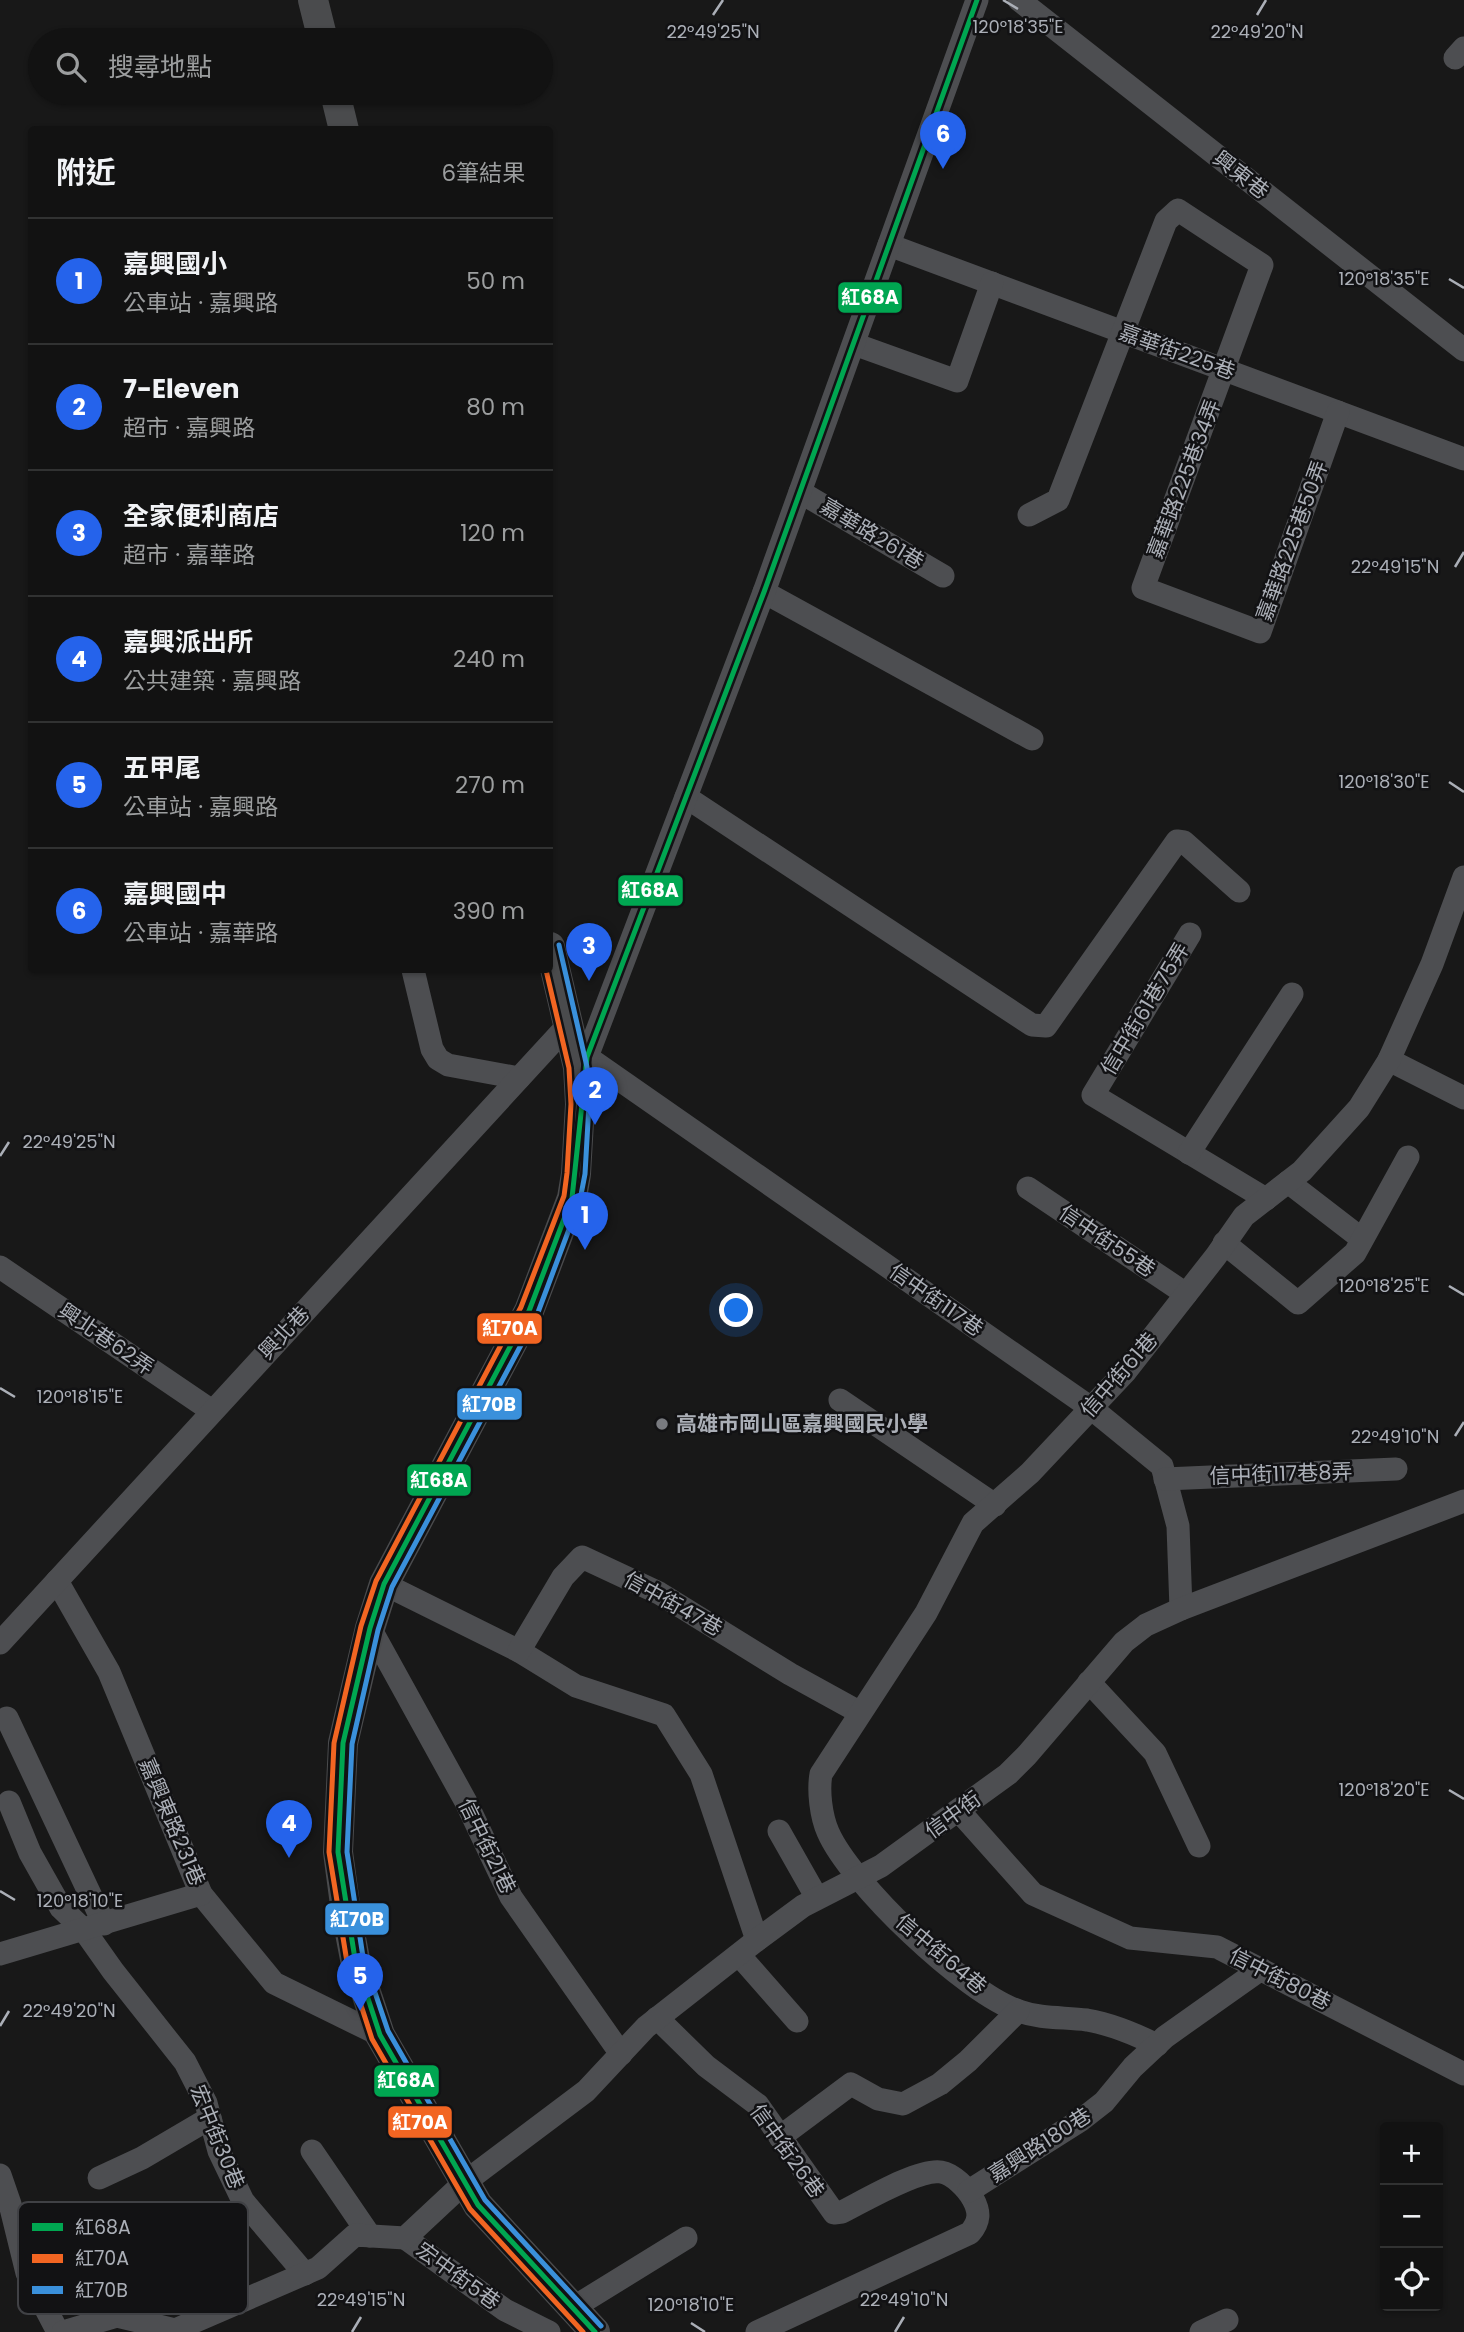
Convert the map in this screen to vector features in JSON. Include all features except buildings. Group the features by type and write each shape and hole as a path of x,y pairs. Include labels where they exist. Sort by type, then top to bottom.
{"main road":[{"path":"313,0 320,28"},
{"path":"338,105 343,126"},
{"path":"553,959 578,1067 580,1104 572,1198 529,1311 384,1584 370,1628 343,1743 338,1852 355,1959 380,2035 478,2205 582,2323"}],"street":[{"path":"580,1104 587,1057 764,592 977,0"},
{"name":"興東巷","path":"1018,0 1464,349"},
{"name":"嘉華路225巷34弄","path":"1123,332 1166,220 1178,210 1262,265 1143,588"},
{"name":"嘉華街225巷","path":"889,245 1464,458"},
{"path":"854,344 957,381 992,283"},
{"path":"1029,515 1058,500 1123,332"},
{"name":"嘉華路225巷50弄","path":"1143,588 1260,632 1338,412"},
{"name":"嘉華路261巷","path":"800,492 943,576"},
{"path":"764,592 1032,740"},
{"path":"686,797 1032,1025 1045,1026 1177,841 1184,842 1239,891"},
{"name":"信中街61巷","path":"857,1878 828,1833 819,1783 821,1774 926,1613 967,1532 973,1523 1030,1474 1126,1371 1244,1216 1303,1171 1359,1108 1389,1060 1432,964 1456,924 1464,877"},
{"name":"信中街61巷75弄","path":"1190,934 1093,1096 1266,1199"},
{"path":"414,973 432,1049 438,1059 448,1065 519,1078"},
{"path":"1189,1153 1292,994"},
{"name":"興北巷","path":"0,1643 569,1024"},
{"name":"信中街117巷","path":"587,1057 1091,1408 1162,1466 1178,1526 1181,1609"},
{"path":"1389,1060 1464,1098"},
{"path":"1224,1243 1298,1303 1355,1253 1408,1157"},
{"path":"1288,1182 1362,1239"},
{"name":"信中街55巷","path":"1028,1188 1186,1294"},
{"name":"興北巷62弄","path":"0,1267 212,1411"},
{"path":"840,1399 995,1505"},
{"name":"信中街117巷8弄","path":"1165,1479 1396,1469"},
{"name":"信中街","path":"405,2238 465,2182 586,2091 657,2018 748,1947 817,1898 881,1866 1008,1774 1124,1642 1146,1625 1181,1609 1464,1501"},
{"name":"信中街47巷","path":"519,1651 563,1577 582,1557 659,1593 790,1674 859,1712"},
{"name":"嘉興東路231巷","path":"57,1581 109,1672 201,1894 274,1983 380,2035"},
{"path":"384,1584 519,1651 576,1686 664,1715 701,1774 748,1947 797,2021"},
{"name":"信中街21巷","path":"370,1628 466,1802 511,1897 621,2053"},
{"path":"1089,1682 1155,1753 1199,1846"},
{"name":"宏中街30巷","path":"7,1718 113,1971 185,2062 206,2103 219,2151 244,2202"},
{"path":"9,1802 30,1853 61,1908 94,1927"},
{"name":"信中街80巷","path":"959,1811 1033,1894 1129,1938 1217,1947 1464,2074"},
{"path":"779,1831 817,1898"},
{"name":"信中街64巷","path":"857,1878 932,1952 973,1987 1018,2011 1059,2019 1088,2020 1133,2033 1157,2045"},
{"path":"0,1954 201,1894"},
{"name":"嘉興路180巷","path":"757,2332 970,2232 977,2225 979,2209 969,2191 1081,2120 1104,2102 1133,2067 1157,2045 1261,1969"},
{"path":"780,2137 851,2084 878,2099 903,2104 940,2084 968,2061 1018,2011"},
{"name":"信中街26巷","path":"657,2018 706,2066 758,2105 834,2213 842,2212 931,2171 944,2172 969,2191"},
{"path":"99,2178 142,2158 210,2118"},
{"path":"312,2151 370,2236"},
{"path":"0,2175 18,2236"},
{"name":"宏中街30巷","path":"248,2207 305,2274"},
{"path":"248,2304 318,2268 355,2235 405,2238"},
{"name":"宏中街5巷","path":"405,2238 505,2310 549,2332"},
{"path":"582,2323 686,2238"},
{"path":"51,2314 61,2332 117,2316 175,2330 208,2325 229,2314"},
{"path":"1201,2332 1227,2320"}],"transit line":[{"name":"紅68A","path":"595,2332 478,2205 380,2035 355,1959 338,1852 343,1743 370,1628 384,1584 529,1311 572,1198 587,1057 764,592 977,0"},
{"name":"紅70B","path":"559,945 587,1067 589,1104 585,1174 580,1200 537,1315 392,1587 378,1630 352,1744 347,1852 363,1957 388,2031 485,2200 601,2326"},
{"name":"紅70A","path":"547,973 569,1068 571,1104 564,1196 521,1307 376,1581 361,1626 334,1743 329,1852 347,1962 372,2039 470,2209 583,2332"}],"place":[{"name":"嘉興國中","path":"943,169"},
{"name":"全家便利商店","path":"589,981"},
{"name":"7-Eleven","path":"595,1125"},
{"name":"嘉興國小","path":"585,1250"},
{"name":"高雄市岡山區嘉興國民小學","path":"662,1424"},
{"name":"嘉興派出所","path":"289,1858"},
{"name":"五甲尾","path":"360,2011"}]}
